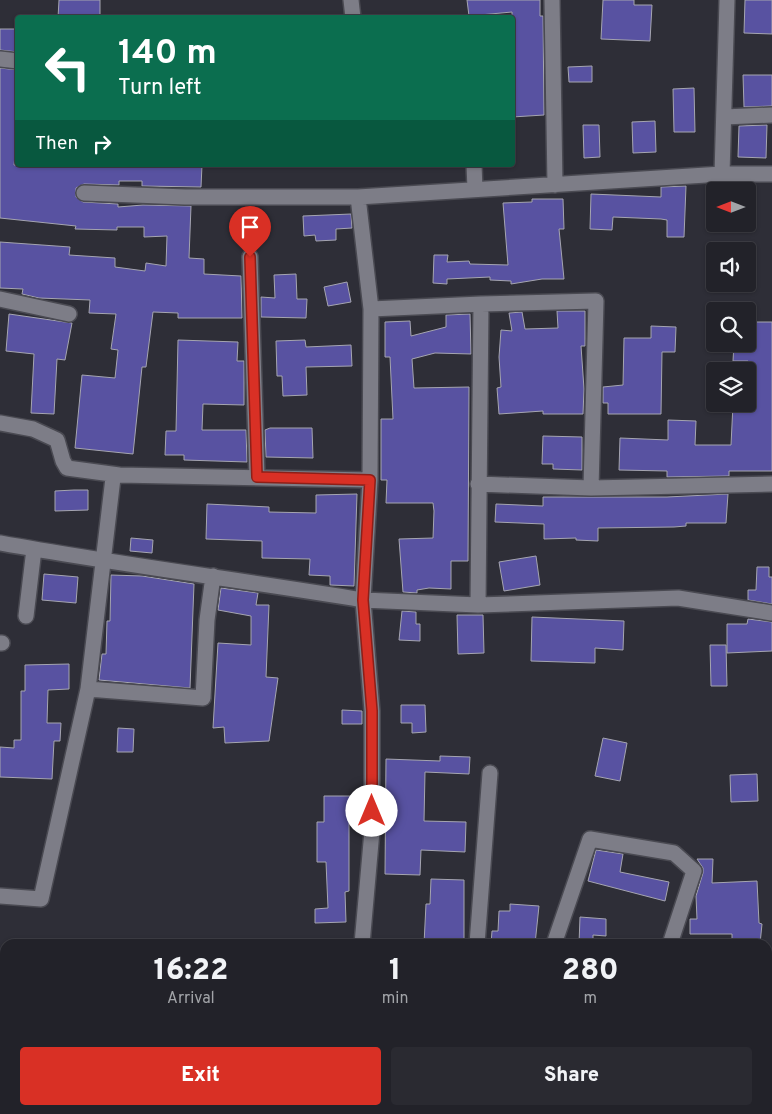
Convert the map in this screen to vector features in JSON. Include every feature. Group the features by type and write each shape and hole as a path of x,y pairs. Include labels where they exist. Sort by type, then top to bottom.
{"street":[{"path":"351,0 353,15"},
{"path":"552,0 554,185"},
{"path":"722,174 727,0"},
{"path":"0,59 15,61"},
{"path":"724,117 772,115"},
{"path":"474,167 475,189"},
{"path":"84,193 185,196 358,196 722,174 772,174"},
{"path":"358,196 371,309 370,480 363,600 372,711 372,831 362,939"},
{"path":"250,257 257,477"},
{"path":"0,299 70,314"},
{"path":"371,309 596,301 591,488"},
{"path":"478,605 481,304"},
{"path":"0,423 33,429 57,440 67,468 119,475 370,480"},
{"path":"0,896 41,899 88,688 113,478 119,475"},
{"path":"478,484 591,488 772,484"},
{"path":"0,543 103,562 213,576 363,600 478,605 678,598 772,613"},
{"path":"26,616 34,549"},
{"path":"88,688 203,698 207,620 213,576"},
{"path":"477,939 490,772"},
{"path":"556,939 590,839 674,853 694,871 672,939"}],"building":[{"path":"59,0 100,0 100,15 58,15"},
{"path":"467,0 540,0 540,16 543,16 544,115 515,117 515,15 512,15 512,12 469,15"},
{"path":"603,0 634,0 634,5 652,5 650,41 601,39"},
{"path":"745,0 772,0 772,34 744,33"},
{"path":"0,29 15,29 15,52 0,50"},
{"path":"592,66 592,82 569,82 568,67"},
{"path":"0,68 15,70 15,167 202,167 201,187 142,186 142,181 119,181 119,185 84,184 76,188 76,197 83,202 118,204 118,207 143,205 191,206 189,258 204,259 204,274 241,276 242,318 178,318 178,313 153,312 146,367 142,367 133,454 75,448 82,375 115,378 118,350 111,349 116,314 89,313 90,300 39,298 22,294 23,289 0,288 0,242 70,247 69,255 115,258 115,267 145,271 146,263 166,266 167,236 144,237 144,227 117,227 117,230 75,229 76,226 0,218"},
{"path":"743,75 772,75 772,106 744,107"},
{"path":"694,88 695,132 674,132 673,89"},
{"path":"655,121 656,152 633,153 632,122"},
{"path":"583,125 599,125 600,157 584,158"},
{"path":"767,125 766,158 738,157 739,126"},
{"path":"686,186 684,237 667,237 667,220 661,219 613,217 612,230 590,229 591,194 661,197 661,187"},
{"path":"532,199 563,199 564,229 559,229 564,279 542,279 511,284 511,281 490,280 490,277 447,279 447,284 433,283 434,255 448,255 447,262 469,261 470,264 508,265 503,203 532,202"},
{"path":"351,214 352,228 336,229 336,240 316,241 315,235 304,236 303,216"},
{"path":"296,274 297,299 307,299 306,318 261,317 261,297 275,298 274,275"},
{"path":"347,282 351,302 328,306 324,287"},
{"path":"557,311 585,311 585,346 581,346 584,389 583,414 543,414 543,411 499,414 497,388 501,387 499,357 501,330 512,331 509,313 522,312 525,329 558,328"},
{"path":"9,314 72,323 65,360 57,359 54,414 31,413 34,354 6,351"},
{"path":"470,314 471,354 435,353 412,359 414,388 469,387 468,561 451,561 451,589 429,588 417,590 417,593 403,592 399,539 433,538 434,511 433,503 386,503 387,480 381,480 381,419 393,419 390,357 385,357 385,322 410,321 411,336 446,327 446,315"},
{"path":"756,322 772,322 772,471 729,471 729,476 667,477 667,471 619,470 620,438 668,440 668,420 696,421 695,445 731,445 733,412 756,412 756,362 733,361 734,352 756,352"},
{"path":"651,326 676,327 675,352 662,352 661,414 608,414 608,403 603,403 603,387 623,385 624,338 651,338"},
{"path":"178,340 238,342 237,361 244,361 244,405 203,404 202,430 246,430 247,462 184,460 184,455 165,455 166,431 176,431"},
{"path":"305,340 306,347 351,345 352,366 306,367 307,395 283,396 282,376 277,376 276,341"},
{"path":"270,428 312,428 313,458 266,457 265,430"},
{"path":"543,436 582,437 582,470 553,469 553,464 542,464"},
{"path":"88,490 88,510 55,511 55,491"},
{"path":"357,494 354,586 330,585 330,576 309,575 310,559 262,558 262,541 206,539 207,504 269,507 269,512 316,513 316,495"},
{"path":"728,494 726,523 686,523 686,526 674,527 598,528 598,541 576,540 576,538 544,539 544,524 495,522 496,504 543,506 543,497 667,497"},
{"path":"131,538 153,540 152,553 130,551"},
{"path":"536,556 540,585 504,591 499,562"},
{"path":"757,567 769,567 769,577 772,577 772,604 748,600 748,590 756,590"},
{"path":"44,574 78,577 76,603 42,600"},
{"path":"111,575 142,576 194,584 190,688 99,680 102,654 106,654 107,621 110,621"},
{"path":"221,588 258,593 256,605 269,605 266,677 278,678 269,741 225,743 224,727 213,728 218,643 251,645 251,616 218,610"},
{"path":"402,611 416,612 416,624 420,624 420,641 399,640"},
{"path":"457,615 483,615 484,653 458,654"},
{"path":"532,617 624,621 623,650 595,648 595,663 531,661"},
{"path":"748,619 772,622 772,651 727,653 727,624 747,624"},
{"path":"710,645 726,645 727,686 711,686"},
{"path":"69,664 69,689 48,690 47,723 61,723 60,741 54,741 52,779 0,777 0,747 14,748 14,740 21,740 21,691 25,691 25,665"},
{"path":"401,705 425,705 426,732 412,733 412,723 401,723"},
{"path":"342,710 362,711 362,724 342,724"},
{"path":"118,728 134,729 133,752 117,752"},
{"path":"603,738 627,743 620,781 595,776"},
{"path":"440,756 470,757 469,774 425,772 424,821 466,822 465,852 421,850 420,875 385,874 386,759 440,761"},
{"path":"757,774 758,801 731,802 730,775"},
{"path":"324,796 354,796 354,816 349,816 349,891 345,892 346,922 315,923 315,909 328,908 326,862 317,862 317,822 324,822"},
{"path":"596,850 623,854 620,872 669,882 665,901 588,881"},
{"path":"697,859 713,859 712,883 757,881 759,923 762,924 760,939 732,939 732,934 690,934 690,919 697,919 696,896 703,868"},
{"path":"431,879 464,880 464,939 424,939 426,904 430,904"},
{"path":"510,904 539,906 536,939 491,939 492,931 498,931 499,911 510,911"},
{"path":"580,917 606,919 606,936 593,935 593,939 579,939"}],"route":[{"path":"250,257 257,477 370,480 363,600 372,711 372,811"}]}
